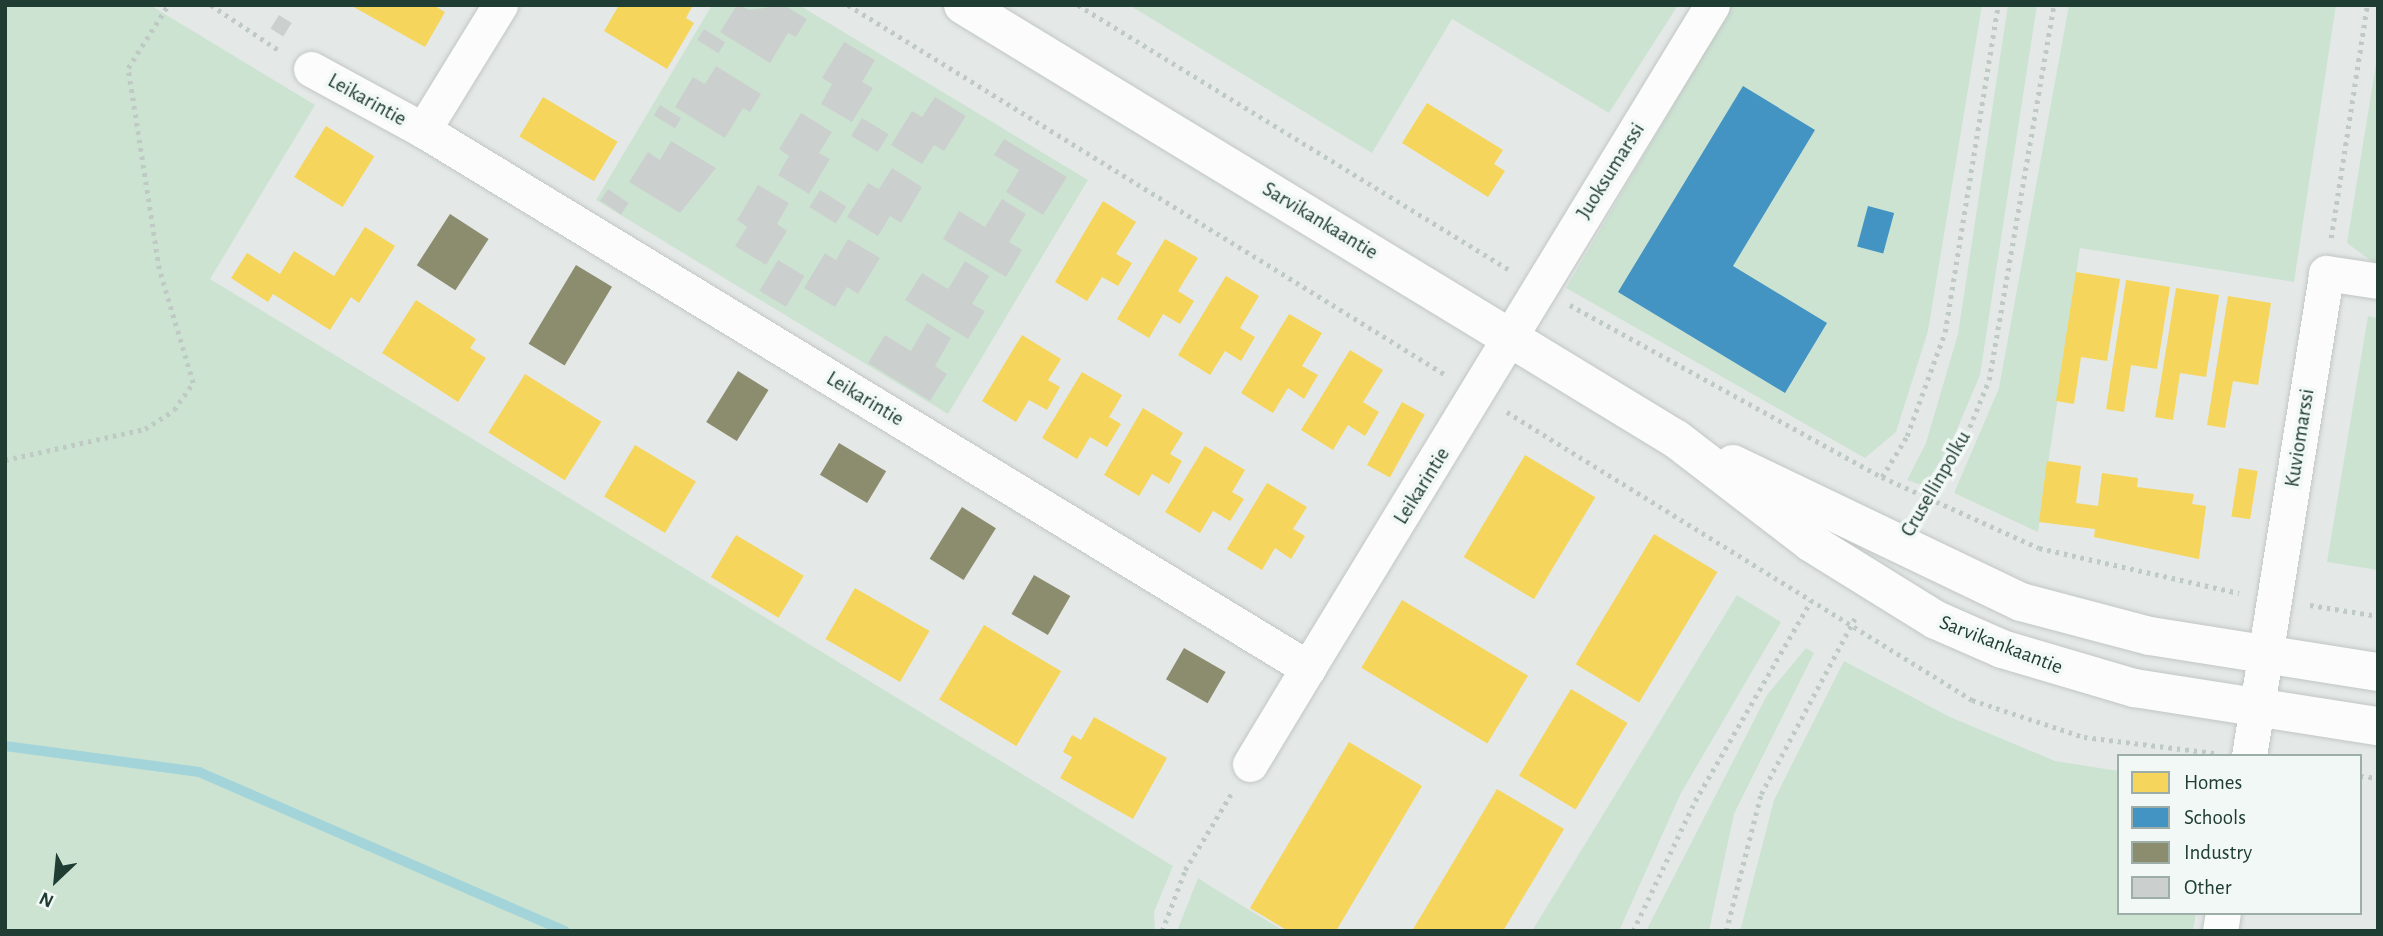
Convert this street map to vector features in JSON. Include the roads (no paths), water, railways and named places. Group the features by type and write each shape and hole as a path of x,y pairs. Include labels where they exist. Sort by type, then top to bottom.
{"street":[{"name":"Leikarintie","path":"423,130 500,5"},
{"name":"Sarvikankaantie","path":"962,5 1676,439 1874,586 1936,620 2065,671 2378,726"},
{"name":"Juoksumarssi","path":"1510,336 1712,5"},
{"name":"Leikarintie","path":"312,69 423,130 1308,668"},
{"name":"Kuviomarssi","path":"2249,754 2326,273 2378,281"},
{"name":"Leikarintie","path":"1250,764 1479,396 1510,336"},
{"name":"Sarvikankaantie","path":"1676,439 2021,602 2084,622 2378,672"}],"waterway":[{"path":"5,746 199,772 565,931"}]}
